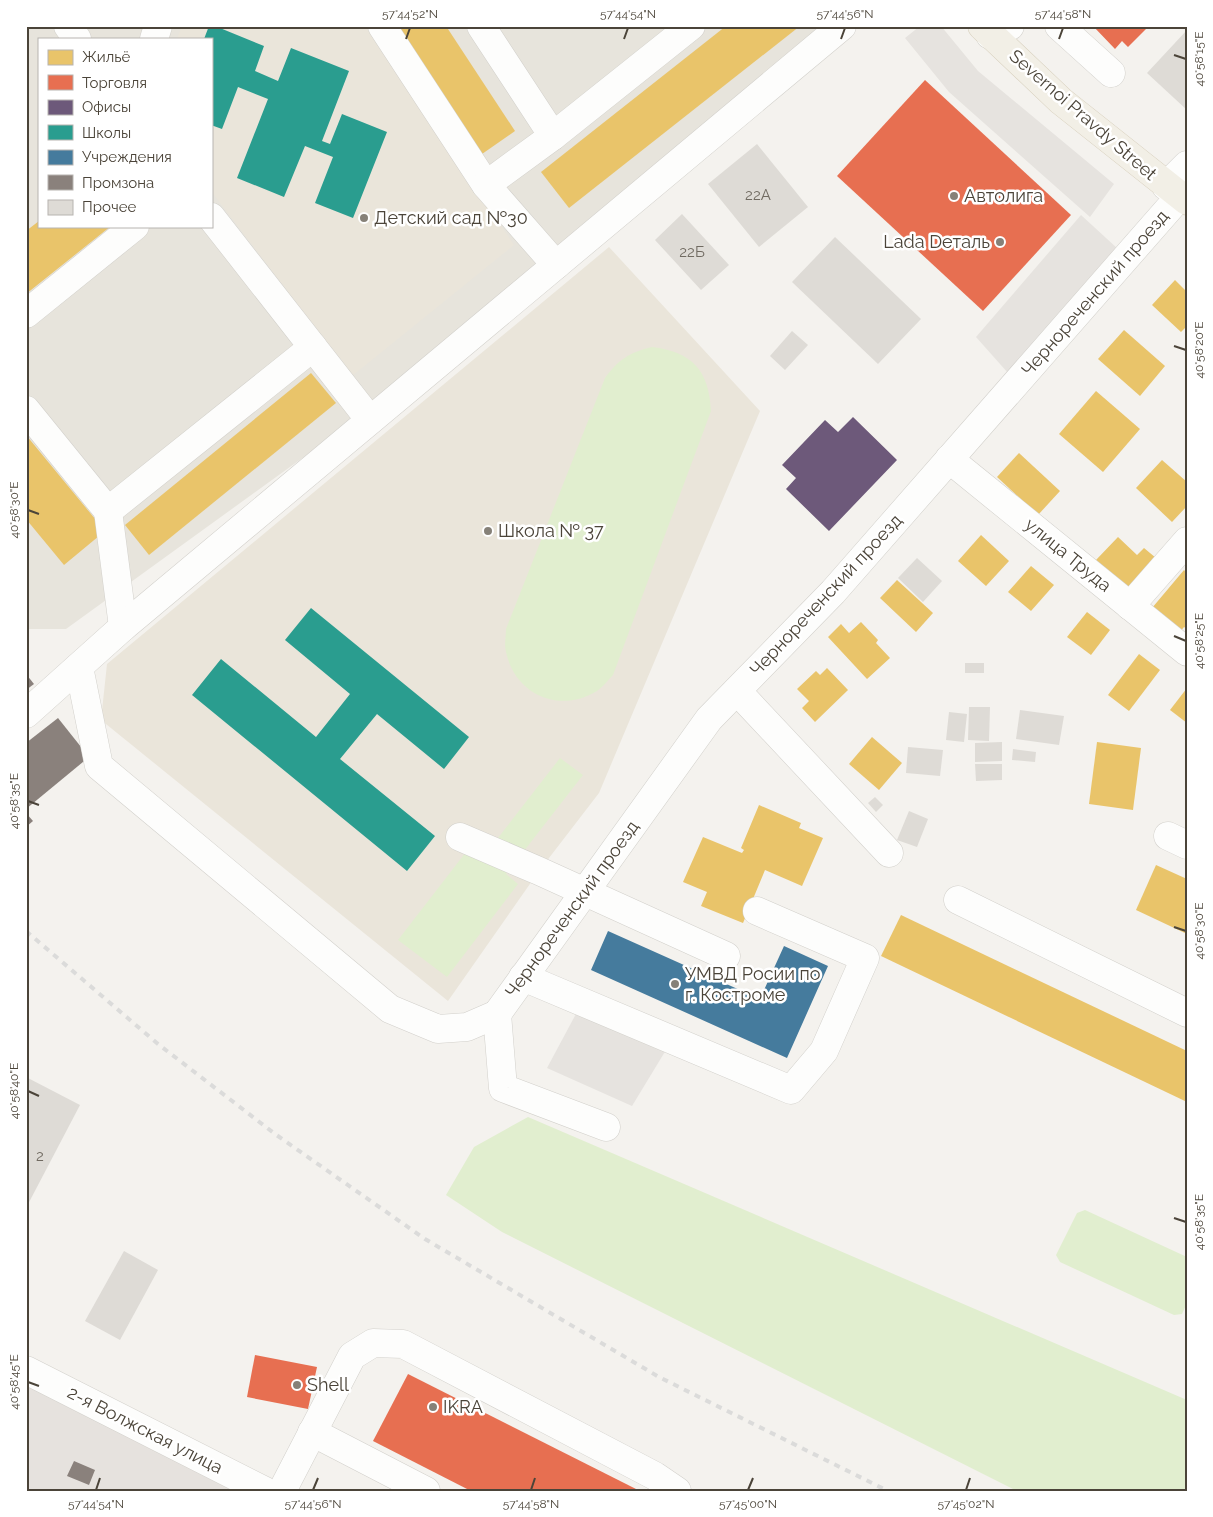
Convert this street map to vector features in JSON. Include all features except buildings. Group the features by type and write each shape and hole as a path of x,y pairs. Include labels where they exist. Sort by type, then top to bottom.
{"main road":[{"name":"Severnoi Pravdy Street","path":"994,29 1061,101 1177,194"}],"street":[{"path":"68,26 76,38"},
{"path":"154,38 158,26"},
{"path":"382,26 486,185 556,265"},
{"path":"481,26 554,136"},
{"path":"486,185 554,136 691,26"},
{"path":"26,714 124,627 842,26"},
{"path":"1059,26 1111,73"},
{"name":"Чернореченский проезд","path":"497,1014 709,719 833,592 949,459 1177,194 1187,165"},
{"path":"212,218 370,420"},
{"path":"26,314 133,228"},
{"path":"108,511 313,347"},
{"path":"26,410 108,511 124,627"},
{"name":"улица Труда","path":"949,459 1187,652"},
{"path":"1130,606 1187,541"},
{"path":"79,667 99,766 390,1009 438,1029 467,1027 497,1014 503,1088 606,1127"},
{"path":"737,691 890,853"},
{"path":"460,837 726,956"},
{"path":"958,900 1187,1013"},
{"path":"523,977 791,1090 824,1051 865,958 757,911"},
{"path":"282,1491 352,1356 373,1343 402,1344 655,1476 677,1491"},
{"name":"2-я Волжская улица","path":"26,1370 265,1491"},
{"path":"312,1432 426,1491"}],"shaded area":[{"path":"26,26 824,26 377,404 66,629 26,629"},
{"name":"Детский сад №30","path":"182,26 367,26 514,245 352,376 212,192 212,38 177,38"},
{"path":"920,26 941,26 978,71 1114,184 1090,217 949,92 905,38"},
{"path":"1081,215 1118,249 1008,373 976,337"},
{"name":"Школа № 37","path":"609,247 760,411 599,793 539,871 448,1001 101,720 107,664"},
{"path":"577,1012 666,1050 632,1106 547,1068"},
{"path":"26,1382 240,1491 26,1491"}],"green space":[{"path":"652,347 678,353 696,366 707,384 711,411 613,675 597,691 583,698 568,701 554,700 541,696 529,689 519,679 511,667 505,649 506,629 605,378 625,358 637,351"},
{"path":"560,758 583,775 506,874 518,884 447,977 398,940 466,852 480,861"},
{"path":"528,1117 1187,1400 1187,1491 1017,1491 502,1232 446,1195 474,1147"},
{"path":"1085,1210 1187,1257 1187,1303 1182,1314 1174,1315 1060,1262 1056,1255 1077,1213"}],"railway":[{"path":"26,931 158,1044 275,1134 425,1239 659,1377 888,1491"}],"place":[{"name":"Автолига","path":"954,196"},
{"name":"Детский сад №30","path":"364,218"},
{"name":"Lada Dеталь","path":"1000,242"},
{"name":"Школа № 37","path":"488,531"},
{"name":"УМВД Росии по г. Костроме","path":"675,984"},
{"name":"Shell","path":"297,1385"},
{"name":"IKRA","path":"433,1407"}]}
